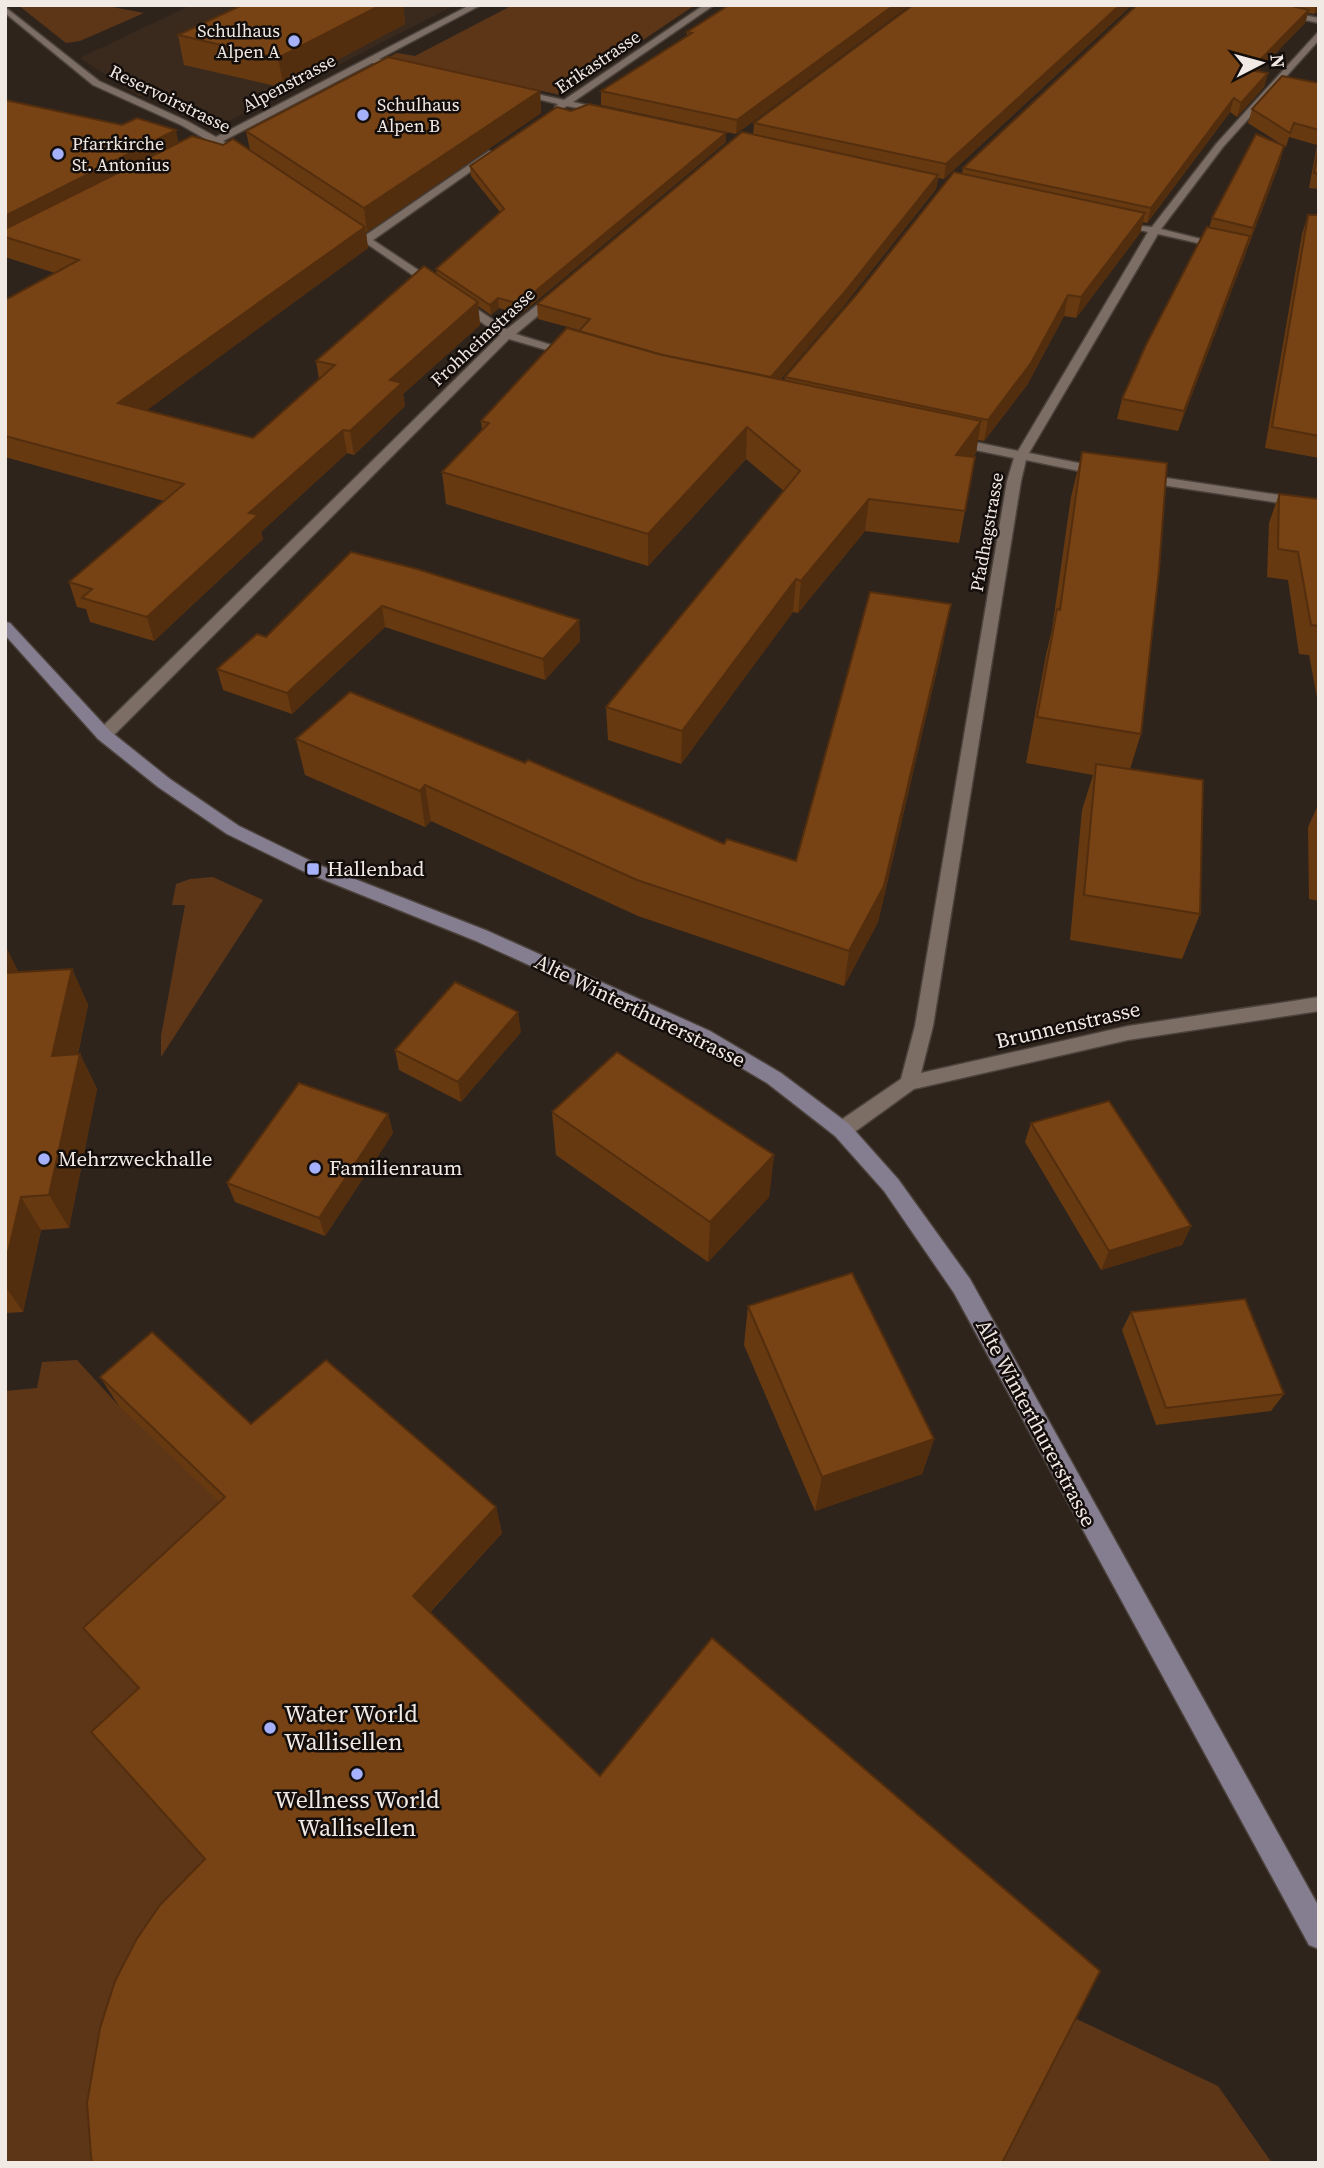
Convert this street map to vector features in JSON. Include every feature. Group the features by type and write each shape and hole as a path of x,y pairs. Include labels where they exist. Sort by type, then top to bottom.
{"main road":[{"name":"Alte Winterthurerstrasse","path":"5,626 104,735 164,783 233,830 313,869 482,936 703,1036 774,1078 842,1130 891,1185 962,1286 1319,1935"}],"street":[{"name":"Alpenstrasse","path":"192,153 477,5"},
{"name":"Erikastrasse","path":"555,111 710,5"},
{"path":"1237,5 1319,21"},
{"name":"Reservoirstrasse","path":"5,9 96,83 216,141 253,162"},
{"name":"Pfadhagstrasse","path":"909,1083 924,1026 1014,481 1021,456 1155,230 1220,145 1319,34"},
{"path":"370,60 409,68"},
{"path":"500,89 619,115"},
{"path":"366,240 499,149"},
{"path":"332,216 507,335 585,357"},
{"path":"1129,225 1232,248"},
{"name":"Frohheimstrasse","path":"104,735 507,335 562,289"},
{"path":"942,439 1124,475 1319,505"},
{"name":"Brunnenstrasse","path":"842,1130 909,1083 1128,1033 1319,1004"}],"shaded area":[{"path":"18,5 102,5 144,13 80,41 66,43"},
{"path":"191,5 455,5 231,120 214,121 155,96 139,96 80,58"},
{"path":"513,5 695,5 561,95 387,58 397,53 415,56"},
{"path":"213,877 263,900 161,1057 161,1036 185,905 172,905 176,884 190,879"},
{"name":"Water World Wallisellen","path":"77,1360 119,1406 266,1452 362,1411 502,1533 423,1620 602,1794 1218,2086 1272,2163 5,2163 5,1391 37,1388 42,1362"}],"building":[{"path":"242,5 381,5 278,58 178,35"},
{"path":"729,5 894,5 737,120 601,91 692,33 687,32"},
{"path":"913,5 1120,5 946,164 754,123"},
{"path":"1137,5 1288,5 1309,10 1250,70 1268,73 1241,103 1234,98 1151,208 963,168"},
{"path":"388,57 540,91 364,208 246,131"},
{"path":"1282,76 1319,83 1319,130 1294,123 1290,133 1252,109"},
{"path":"5,100 122,125 137,118 176,130 5,216"},
{"path":"589,104 726,133 520,304 498,298 490,305 436,269 504,209 470,166 557,107 571,111"},
{"path":"742,132 938,175 843,294 771,377 662,355 579,331 590,319 537,304"},
{"path":"1256,134 1284,146 1253,228 1212,218"},
{"path":"192,136 223,145 233,139 365,227 118,403 253,438 335,365 316,361 424,266 478,302 390,380 402,383 350,431 343,430 249,513 258,515 147,617 82,598 92,589 69,582 184,484 5,436 5,300 79,260 5,237 5,229"},
{"path":"1319,146 1319,174 1314,173"},
{"path":"954,172 1145,213 1081,297 1068,295 1031,363 988,420 785,377 856,295"},
{"path":"1308,215 1319,215 1319,436 1272,427"},
{"path":"1207,227 1250,236 1184,411 1122,399 1146,345"},
{"path":"567,328 662,355 981,421 956,455 975,457 965,511 869,499 801,581 796,579 682,731 606,707 800,471 747,427 648,534 442,472 489,423 481,421"},
{"path":"1082,452 1167,463 1159,570 1141,734 1037,717 1057,609 1060,610"},
{"path":"1279,494 1319,499 1319,626 1311,625 1298,552 1278,549"},
{"path":"351,552 417,569 579,620 543,659 382,606 287,693 217,669 257,634 266,637"},
{"path":"870,592 951,604 884,886 849,951 637,880 425,785 420,791 296,739 350,692 525,763 528,760 724,844 727,839 796,861"},
{"path":"1096,764 1203,780 1200,914 1084,895"},
{"path":"72,969 52,1056 80,1054 49,1195 21,1197 5,1265 5,973"},
{"path":"455,982 518,1012 458,1082 395,1050"},
{"path":"617,1052 774,1155 710,1222 552,1112"},
{"name":"Familienraum","path":"299,1083 388,1114 319,1218 227,1183"},
{"path":"1109,1101 1191,1226 1109,1251 1031,1123"},
{"path":"852,1273 934,1439 822,1477 748,1306"},
{"path":"1245,1299 1284,1394 1166,1408 1131,1312"},
{"name":"Water World Wallisellen","path":"152,1332 251,1424 326,1360 496,1507 413,1596 600,1776 712,1638 1100,1971 1002,2163 92,2163 87,2103 100,2028 115,1981 136,1940 160,1905 205,1859 91,1732 139,1688 83,1628 225,1497 100,1377"}],"place":[{"name":"Schulhaus Alpen A","path":"294,41"},
{"name":"Schulhaus Alpen B","path":"363,115"},
{"name":"Pfarrkirche St. Antonius","path":"58,154"},
{"name":"Hallenbad","path":"313,869"},
{"name":"Mehrzweckhalle","path":"44,1159"},
{"name":"Familienraum","path":"315,1168"},
{"name":"Water World Wallisellen","path":"270,1728"},
{"name":"Wellness World Wallisellen","path":"357,1774"}]}
